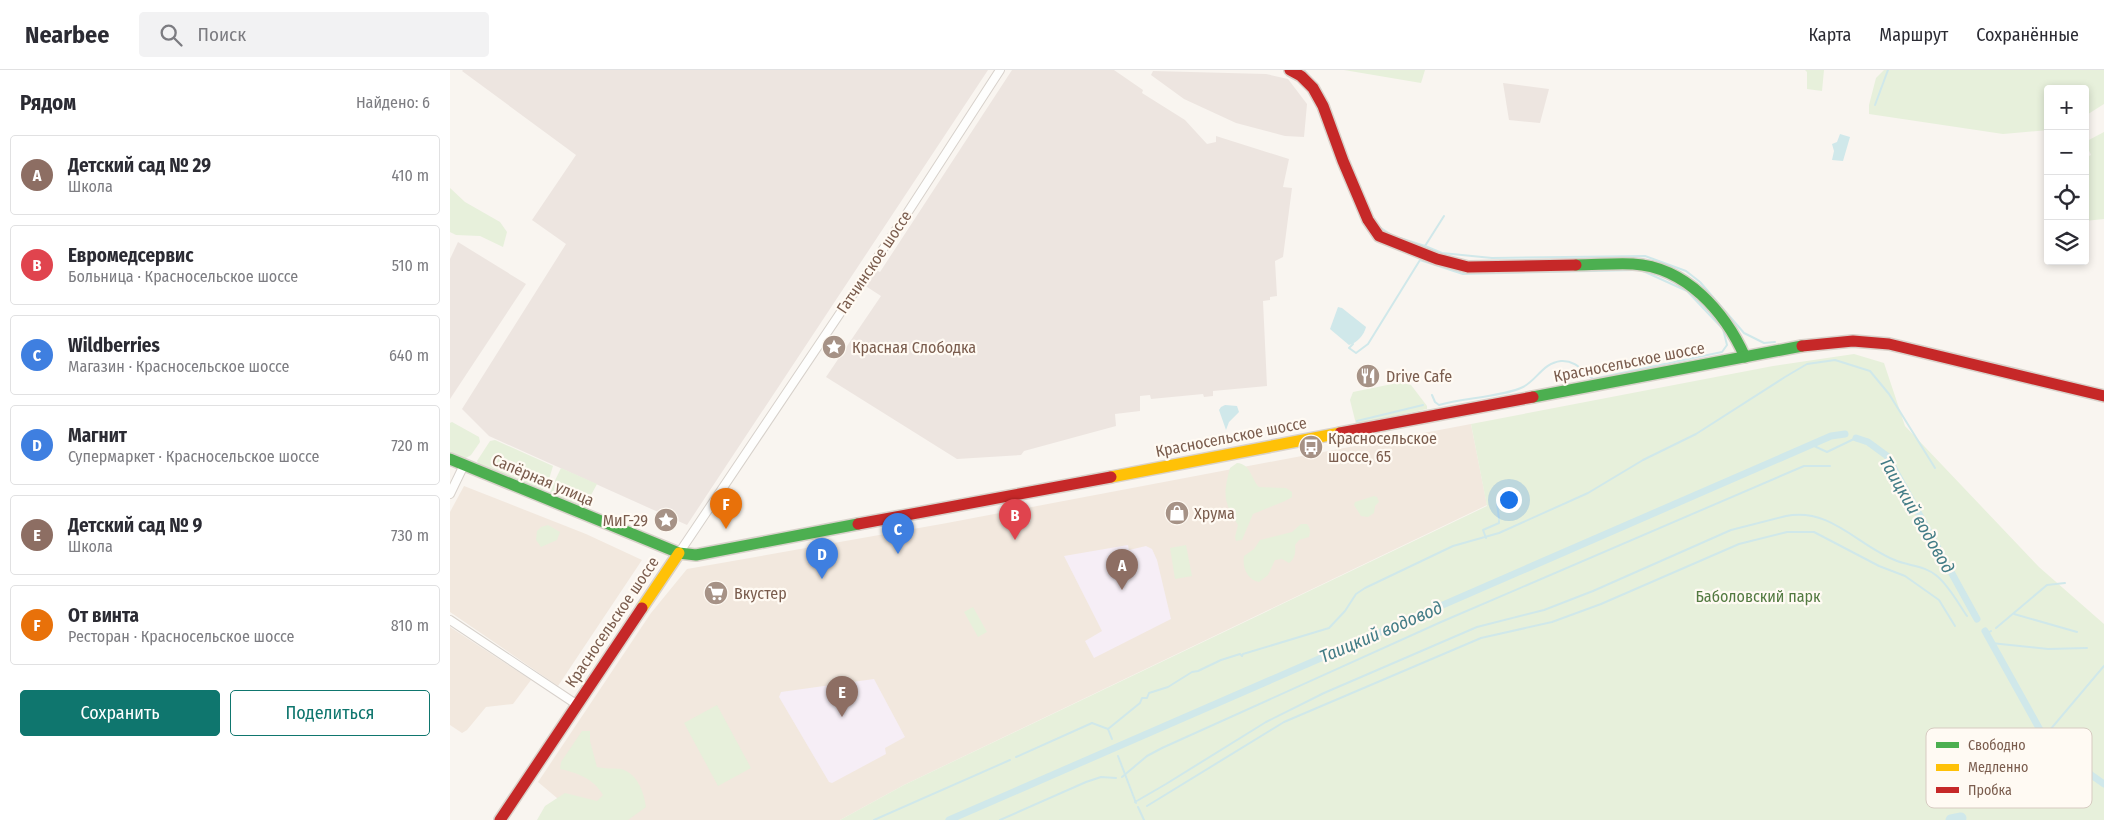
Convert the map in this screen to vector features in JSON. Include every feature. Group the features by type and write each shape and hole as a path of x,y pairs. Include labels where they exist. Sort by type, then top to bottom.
{"main road":[{"path":"1290,70 1301,76 1316,94 1368,220 1379,236 1437,259 1468,267 1634,264 1650,266 1671,273 1685,281 1704,298 1733,333 1745,356"},
{"name":"Красносельское шоссе","path":"500,820 679,553 700,554 1745,356 1837,341 1871,341 2104,396"},
{"name":"Сапёрная улица","path":"450,459 660,547 679,553"}],"street":[{"name":"Гатчинское шоссе","path":"679,553 906,215 1000,70"},
{"path":"450,494 464,465"},
{"path":"450,620 576,704"}],"shaded area":[{"path":"463,70 988,70 687,525 489,436 462,409 566,244 532,220 576,155"},
{"path":"1012,70 1114,70 1143,90 1142,93 1185,120 1207,144 1216,142 1216,136 1289,159 1283,187 1292,188 1283,257 1275,261 1277,296 1263,301 1267,386 1213,391 1213,396 1204,397 1203,394 1151,399 1150,395 1140,396 1140,411 1115,414 1116,426 1024,451 1021,455 957,459 826,377 881,296 864,285 874,269 880,272"},
{"path":"1153,71 1266,74 1288,79 1307,104 1304,137 1285,136 1236,123 1184,99 1151,75"},
{"path":"1503,83 1549,89 1540,123 1509,120"},
{"path":"458,242 526,284 450,399 450,259"},
{"path":"1471,424 1487,505 904,785 840,820 583,820 538,782 651,613 687,569 947,523"},
{"path":"464,486 586,534 642,560 558,686 450,612 450,512"},
{"path":"1128,545 1129,550 1146,546 1152,549 1157,560 1171,619 1094,658 1085,641 1102,631 1064,556"},
{"path":"450,627 531,680 513,704 486,707 467,730 462,733 450,725"},
{"path":"874,679 905,737 885,748 886,754 832,783 829,782 779,697 781,692"}],"green space":[{"path":"1344,70 1425,70 1421,83"},
{"path":"1805,70 1824,70 1822,91 1807,89 1807,72"},
{"path":"1884,70 2104,70 2104,104 2089,113 2089,85 2044,85 2044,130 2003,134 1869,114 1869,105 1876,78"},
{"path":"2104,132 2104,219 2089,221 2089,156 2091,155 2089,140"},
{"path":"450,188 465,202 500,222 507,232 503,247 480,236 456,235 450,232"},
{"name":"Баболовский парк","path":"1854,354 1884,363 1905,426 2039,567 2104,624 2104,820 840,820 904,785 1487,506 1471,424 1773,366"},
{"path":"1402,382 1411,385 1427,406 1427,409 1356,424 1350,400 1353,392"},
{"path":"452,422 479,437 480,442 471,455 464,459 450,454 450,423"},
{"path":"495,440 553,466 547,486 542,490 479,465 477,461 490,441"},
{"path":"1237,463 1242,464 1248,469 1259,487 1286,488 1292,492 1292,497 1253,514 1242,540 1236,541 1238,525 1227,504 1226,485 1230,468"},
{"path":"561,468 597,484 584,508 552,495 550,491"},
{"path":"1374,496 1377,497 1379,502 1375,506 1374,513 1368,517 1361,516 1354,505 1355,502"},
{"path":"1301,524 1307,524 1310,531 1309,537 1299,540 1295,545 1293,559 1289,563 1282,559 1275,560 1268,575 1259,582 1251,579 1245,569 1244,556 1254,549 1260,540 1292,532"},
{"path":"548,525 560,532 557,540 541,547 536,540 537,531 541,527"},
{"path":"1186,545 1192,576 1175,579 1170,548"},
{"path":"973,607 987,632 978,637 964,612"},
{"path":"717,705 751,768 718,786 684,723"},
{"path":"582,731 590,731 590,741 597,767 627,771 639,784 644,795 646,807 628,820 537,820 545,806 565,793 597,801 603,795 590,781 573,772 560,769 561,762"}],"water":[{"path":"1840,134 1850,137 1843,161 1832,160 1834,151 1832,144 1837,142"},
{"path":"1338,307 1342,308 1366,327 1360,338 1349,345 1330,329"},
{"path":"1225,405 1237,406 1239,412 1229,422 1226,430 1219,410"}],"waterway":[{"path":"1304,70 1311,78"},
{"path":"1875,105 1888,70"},
{"path":"1400,238 1425,246 1444,216"},
{"path":"1378,226 1393,236"},
{"path":"1425,246 1442,253 1492,258 1645,256 1686,271 1700,282 1744,333 1764,343 1775,342"},
{"path":"1353,344 1349,348 1356,353 1368,344 1420,260 1463,274 1638,270"},
{"path":"1432,395 1435,402 1439,405 1504,393 1523,387 1549,365 1561,361 1575,364 1593,379 1722,352 1727,345 1723,329 1687,291 1643,271"},
{"path":"1108,729 1140,703 1142,698 1147,698 1149,693 1168,687 1192,672 1221,660 1240,654 1242,656 1243,654 1329,628 1345,611 1356,594 1365,588 1453,546 1499,533 1588,493 1643,460 1696,434 1807,364 1835,360 1870,371 1889,394 1935,468"},
{"path":"1357,421 1423,405"},
{"name":"Таицкий водовод","path":"949,820 1831,436 1845,434"},
{"name":"Таицкий водовод","path":"1812,445 1827,452 1856,438"},
{"name":"Таицкий водовод","path":"1856,438 1868,442 1887,456 1977,619"},
{"path":"1122,777 1147,756 1162,748 1441,622 1804,466 1830,466"},
{"path":"1497,503 1499,519"},
{"path":"1135,802 1266,722 1324,693 1477,627 1544,610 1593,591 1731,530 1786,516 1802,515 1817,517 1844,530 1883,555 1933,573 1953,595 1967,616"},
{"path":"1486,538 1483,530 1499,523 1499,521"},
{"path":"1147,806 1284,722 1481,638 1552,622 1601,604 1739,544 1787,532 1814,532 1879,566 1905,576 1939,600 1955,626"},
{"path":"1996,628 2047,585 2065,583"},
{"path":"2014,614 2077,632"},
{"name":"Таицкий водовод","path":"1985,631 2039,728"},
{"name":"Таицкий водовод","path":"1986,634 1991,631"},
{"path":"1991,643 2048,649 2087,648"},
{"path":"2052,728 2104,666"},
{"path":"1016,757 1092,723 1108,729 1112,739"},
{"path":"1118,756 1136,803"},
{"path":"874,820 1010,760"},
{"name":"Таицкий водовод","path":"2092,776 2104,784"},
{"path":"1000,820 1086,782 1101,777 1116,778"},
{"path":"1138,807 1144,820"},
{"path":"1951,820 1961,818 1960,820"}],"traffic: fast":[{"path":"1576,265 1633,264 1652,267 1670,273 1686,283 1715,309 1727,324 1745,357"},
{"path":"1533,397 1802,346"},
{"path":"450,459 679,553 696,555 858,524"}],"traffic: slow":[{"path":"1111,477 1340,433"},
{"path":"642,608 679,553"}],"traffic: jam":[{"path":"1290,70 1301,76 1313,88 1323,106 1343,161 1368,220 1379,236 1437,259 1468,267 1576,265"},
{"path":"1802,346 1853,341 1889,344 2104,396"},
{"path":"1340,433 1533,397"},
{"path":"858,524 1111,477"},
{"path":"500,820 642,608"}],"place":[{"name":"Красная Слободка","path":"834,347"},
{"name":"Drive Cafe","path":"1368,376"},
{"name":"Красносельское шоссе, 65","path":"1311,447"},
{"name":"Хрума","path":"1177,513"},
{"name":"МиГ-29","path":"666,520"},
{"name":"От винта","path":"726,529"},
{"name":"Евромедсервис","path":"1015,540"},
{"name":"Wildberries","path":"898,554"},
{"name":"Магнит","path":"822,579"},
{"name":"Детский сад № 29","path":"1122,590"},
{"name":"Вкустер","path":"716,593"},
{"name":"Детский сад № 9","path":"842,717"}]}
